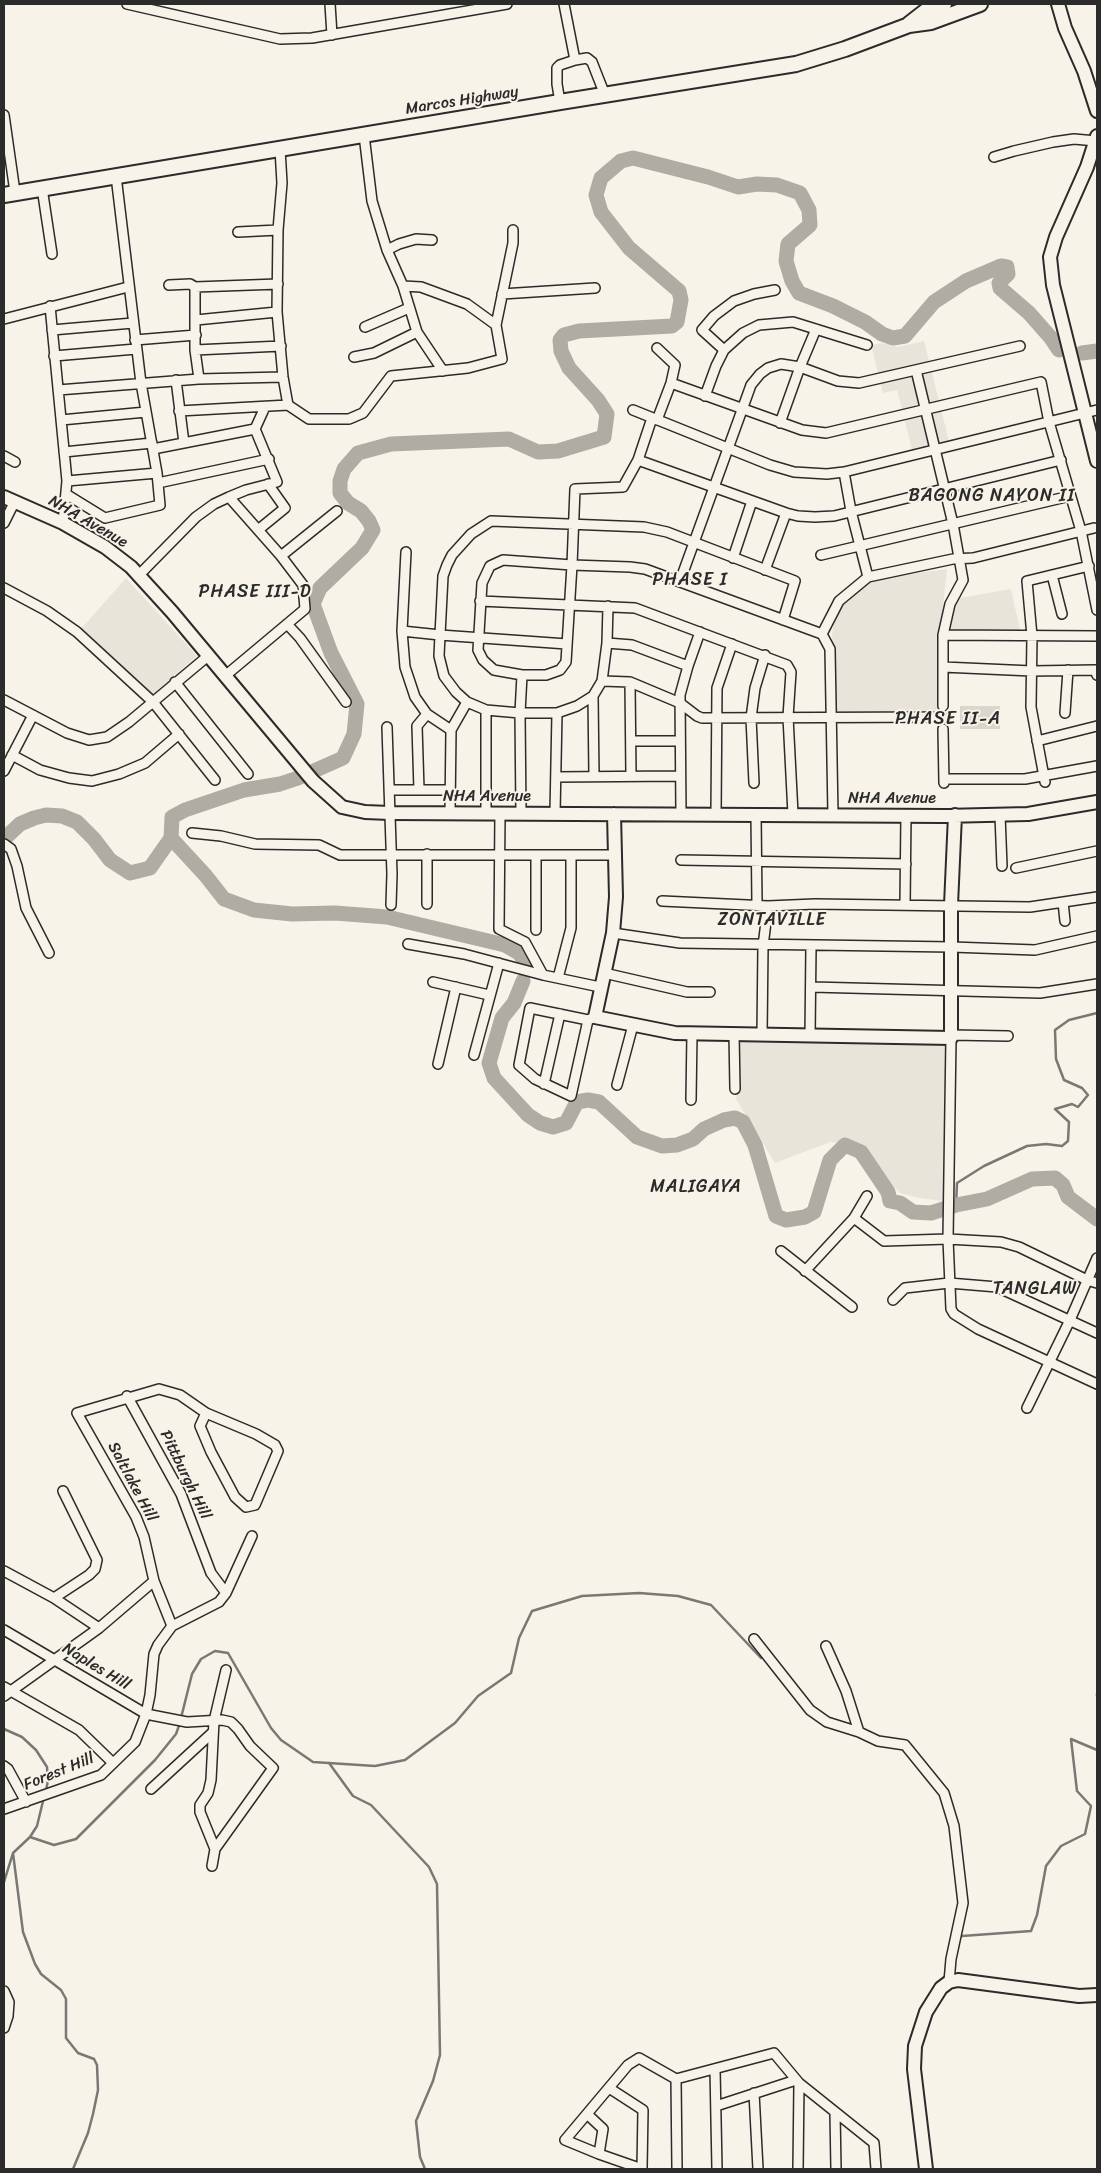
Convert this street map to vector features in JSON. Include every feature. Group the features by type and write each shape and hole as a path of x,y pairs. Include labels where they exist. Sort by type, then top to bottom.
{"main road":[{"name":"Marcos Highway","path":"909,25 927,10 944,4"},
{"name":"Marcos Highway","path":"8,193 802,63 909,25 931,22 980,4"}],"street":[{"path":"127,4 280,39 332,35 507,4"},
{"path":"330,4 332,35"},
{"path":"564,4 575,60"},
{"path":"1058,4 1065,28 1084,71 1097,111"},
{"path":"560,102 557,68 560,65 575,60 587,58 592,62 605,95"},
{"path":"4,115 8,193"},
{"path":"364,135 372,201 387,250 402,286 417,332 443,371"},
{"path":"994,157 1053,142 1097,138 1087,167 1056,236 1050,257 1053,285 1091,412 1097,461"},
{"path":"280,149 282,183 278,230 277,312 283,377 288,405"},
{"path":"66,494 105,518 160,506 157,473 141,383 128,287 124,236 116,176"},
{"path":"42,188 52,254"},
{"path":"238,232 278,230"},
{"path":"179,411 288,405 308,419 349,419 363,413 391,376 468,368 502,359 496,325 513,243 513,230"},
{"path":"387,250 416,239 432,240"},
{"path":"169,285 190,284 195,287 278,284"},
{"path":"402,286 421,287 467,304 496,325"},
{"path":"4,318 128,287"},
{"path":"195,287 195,350 199,379"},
{"path":"502,294 595,288"},
{"path":"724,350 702,330 714,316 734,301 754,294 775,290"},
{"path":"50,306 67,481 62,523"},
{"path":"365,327 409,308"},
{"path":"196,320 277,312"},
{"path":"705,396 724,350 743,333 758,325 793,322 866,345"},
{"path":"52,330 133,323"},
{"path":"780,423 816,329"},
{"path":"354,357 374,353 417,332"},
{"path":"853,341 858,332"},
{"path":"54,356 196,335"},
{"path":"195,350 281,346"},
{"path":"680,581 751,385 768,368 781,364 800,367 838,381 859,383 1020,346"},
{"path":"657,348 675,365 671,383 638,460 621,488 575,489 573,524 572,564 570,607 566,662 560,670 546,675 522,675 494,670 484,660 478,650 482,582 490,566 503,560 572,564 637,568 680,581 822,634 830,649 833,815"},
{"path":"916,370 953,524 963,580 950,604 943,635 942,706"},
{"path":"58,390 176,380 283,377"},
{"path":"176,380 184,443"},
{"path":"671,383 780,423 802,430 826,433 1041,382 1049,422 1081,531 1097,610"},
{"path":"139,575 196,517 214,504 246,490 277,482 255,429 265,407"},
{"path":"633,410 794,472 827,474 844,472 1091,412"},
{"path":"61,420 146,412"},
{"path":"64,452 184,443 255,429"},
{"path":"4,456 15,462"},
{"path":"158,484 269,460"},
{"path":"638,460 786,513 816,517 834,516 1060,460"},
{"path":"844,472 851,511 868,577"},
{"path":"67,481 157,473"},
{"path":"258,530 285,508 268,484"},
{"path":"821,555 1070,496"},
{"path":"225,676 305,609 303,585 281,556 229,497"},
{"path":"4,523 10,499"},
{"name":"NHA Avenue","path":"10,499 62,523 105,547 139,575 313,781 342,807 365,812 1000,815 1028,814 1097,802"},
{"path":"733,558 752,501"},
{"path":"281,556 337,511"},
{"path":"765,570 786,513"},
{"path":"608,606 607,643 602,681 593,696 576,706 557,713 520,713 486,710 467,702 456,692 444,676 439,656 443,576 452,554 471,534 491,521 644,527 667,532 795,581 783,620"},
{"path":"822,634 839,601 868,577 960,558 973,558 1094,528"},
{"path":"406,552 402,631 405,667 415,697 427,714 451,730"},
{"path":"1044,779 1031,707 1032,636 1027,581 1089,566"},
{"path":"1052,575 1062,614"},
{"path":"4,588 47,611 77,632 153,702 215,780"},
{"path":"480,600 570,607 608,606 636,608 787,664 790,669 788,717 792,814"},
{"path":"287,624 300,638 346,702"},
{"path":"402,631 567,644"},
{"path":"681,813 680,703 688,666 700,632"},
{"path":"943,635 1097,636"},
{"path":"607,643 632,646 688,666"},
{"path":"716,814 717,688 732,644"},
{"path":"754,783 751,718 755,688 766,655"},
{"path":"4,700 67,733 89,740 107,737 129,722 208,656"},
{"path":"943,667 1032,671 1095,670 1097,675"},
{"path":"1065,713 1068,670"},
{"path":"521,813 520,713 522,675"},
{"path":"602,681 630,682 680,703 697,716 718,718 942,717"},
{"path":"175,682 248,774"},
{"path":"630,682 631,776"},
{"path":"593,696 594,776"},
{"path":"450,813 451,730 467,702"},
{"path":"486,710 486,813"},
{"path":"555,813 557,713"},
{"path":"419,790 417,726 427,714"},
{"path":"4,771 33,715"},
{"path":"1037,740 1097,726"},
{"path":"387,727 391,905"},
{"path":"942,729 944,781 1044,779 1097,766"},
{"path":"12,755 40,770 69,778 92,781 119,774 145,762 179,734"},
{"path":"631,741 680,741"},
{"path":"556,777 680,776"},
{"path":"389,790 449,790"},
{"path":"500,813 499,929 525,942 544,975"},
{"path":"614,814 616,897 613,933 604,973 591,1019 571,1096 544,1084 519,1065 529,1009 535,1008 560,1014 591,1019 633,1025 675,1033 810,1036 1008,1036"},
{"path":"756,814 757,904"},
{"path":"905,905 906,815"},
{"path":"955,815 951,905 952,1037 948,1240 949,1302 954,1314 978,1329 1097,1384"},
{"path":"1000,815 1002,866"},
{"path":"192,833 222,836 255,844 319,845 340,855 615,855"},
{"path":"8,847 18,866 26,908 49,954"},
{"path":"1016,868 1097,851"},
{"path":"426,904 428,854"},
{"path":"536,855 536,930"},
{"path":"558,978 571,928 572,855"},
{"path":"681,860 906,864"},
{"path":"662,901 768,906 951,905 1030,907 1097,897"},
{"path":"1063,902 1065,921"},
{"path":"762,1034 763,946 768,906"},
{"path":"613,933 680,943 1035,950 1097,936"},
{"path":"408,944 464,954 544,975 600,987"},
{"path":"810,1036 811,946"},
{"path":"474,1055 499,963"},
{"path":"604,973 687,992 710,992"},
{"path":"433,982 489,995"},
{"path":"812,987 1040,993 1097,984"},
{"path":"438,1064 456,986"},
{"path":"544,1084 560,1014"},
{"path":"617,1085 633,1025"},
{"path":"691,1100 692,1033"},
{"path":"734,1034 734,1089"},
{"path":"805,1271 854,1218 867,1196"},
{"path":"854,1218 884,1241 948,1240 1001,1242 1019,1247 1097,1283"},
{"path":"781,1251 852,1307"},
{"path":"1027,1408 1070,1320 1097,1258"},
{"path":"893,1300 905,1288 949,1283 997,1288 1097,1333"},
{"path":"128,1396 159,1388 180,1395 206,1413 256,1434 275,1445 278,1451 255,1505 246,1507 235,1496 210,1452 200,1426 206,1413"},
{"name":"Saltlake Hill","path":"128,1396 77,1413 136,1517 144,1537 154,1581 172,1626"},
{"name":"Pittburgh Hill","path":"128,1396 190,1513 211,1573 226,1593"},
{"path":"54,1598 89,1575 95,1569 97,1560 63,1491"},
{"name":"Forest Hill","path":"4,1809 101,1775 135,1742 146,1714 154,1654 158,1645 172,1626 218,1602 226,1593 252,1536"},
{"path":"4,1570 54,1598 99,1628"},
{"path":"113,1763 79,1730 6,1691 99,1628 154,1581"},
{"name":"Naples Hill","path":"4,1630 146,1714 175,1721 231,1722 243,1734 250,1746 273,1768 215,1849"},
{"path":"754,1639 810,1710 826,1722 859,1732 878,1741 905,1745 944,1793 954,1826 963,1903 949,1982"},
{"path":"826,1646 846,1691 859,1732"},
{"path":"212,1866 215,1849 200,1812 200,1805 208,1793 211,1780 212,1733 226,1670"},
{"path":"151,1790 212,1733"},
{"path":"4,1766 8,1769 26,1802"},
{"path":"926,2169 914,2068 915,2046 926,2012 941,1988 949,1982 958,1980 1079,1996 1097,1995"},
{"path":"4,1991 9,2002 8,2016 4,2028"},
{"path":"608,2088 643,2110 642,2169 565,2140 608,2088 628,2065 639,2058 676,2080 774,2053 797,2081 874,2143 876,2169"},
{"path":"715,2069 717,2169"},
{"path":"676,2080 677,2169"},
{"path":"716,2106 797,2081"},
{"path":"797,2081 798,2169"},
{"path":"754,2093 758,2169"},
{"path":"835,2113 836,2169"},
{"path":"587,2114 604,2129 599,2154"}],"shaded area":[{"path":"924,341 949,441 912,450 897,390 883,393 871,345 882,343 898,347"},
{"path":"947,569 941,624 941,715 834,715 835,670 832,637 835,612 867,580"},
{"path":"126,578 197,656 151,696 81,629"},
{"path":"1011,589 1021,634 944,634 954,599"},
{"path":"960,706 1000,706 1000,729 960,729"},
{"path":"737,1039 948,1041 943,1201 900,1193 855,1144 830,1142 775,1163 736,1099"}],"waterway":[{"path":"4,839 20,824 34,818 46,815 62,816 77,822 94,839 110,860 130,873 150,868 171,838 172,817 185,810 244,790 280,784 298,778 343,758 354,734 357,704 331,653 313,604 320,588 362,548 373,530 361,511 348,503 340,493 340,481 344,469 358,453 391,444 509,439 538,452 558,451 604,437 607,414 598,400 569,368 561,351 560,340 564,335 579,331 672,326 677,322 681,300 679,291 629,248 601,212 596,195 601,178 621,161 633,158 708,177 738,187 757,184 777,185 800,193 809,210 810,225 788,244 786,261 792,281 799,293 833,306 865,322 882,334 893,338 905,336 934,302 966,281 1001,266 1007,267 1008,274 999,283 1000,288 1029,313 1059,350"},
{"path":"1082,353 1097,351"},
{"path":"171,838 224,899 254,910 292,914 335,913 387,917 505,945 519,953 526,963"},
{"path":"523,981 514,1003 502,1018 489,1063 494,1078 528,1115 540,1123 553,1127 566,1123 577,1102 588,1100 599,1102 637,1137 662,1146 677,1145 693,1139 704,1129 724,1120 735,1118 743,1122 755,1145 776,1216 786,1220 805,1217 814,1212 830,1160 845,1145 861,1152 888,1192 890,1201 900,1203 913,1212 931,1213 956,1205 987,1199 1032,1179 1055,1178 1063,1185 1068,1197 1097,1219"},
{"path":"956,1205 957,1183 984,1166 1027,1146 1046,1144 1062,1146 1068,1141 1069,1122 1055,1109 1072,1104 1078,1107 1088,1095 1082,1088 1064,1080 1056,1059 1055,1030 1069,1020 1097,1013"},
{"path":"181,1718 192,1674 201,1659 215,1651 228,1653 271,1728 281,1740 313,1762 375,1766 405,1760 455,1723 478,1696 511,1673 519,1638 532,1611 582,1596 639,1593 678,1596 711,1605 761,1658"},
{"path":"30,1837 54,1845 76,1839 155,1760 176,1734 180,1723"},
{"path":"4,1729 22,1737 36,1750 47,1767 48,1780 46,1791"},
{"path":"962,1936 1031,1931 1037,1915 1046,1866 1061,1846 1085,1834 1091,1806 1077,1791 1071,1739 1097,1750"},
{"path":"329,1763 353,1796 371,1805 429,1867 437,1884 440,2055 433,2081 416,2121 420,2157 425,2169"},
{"path":"4,1882 13,1853 30,1837 37,1826 44,1797"},
{"path":"13,1853 23,1932 35,1964 41,1974 61,1990 66,1999 66,2038 78,2053 94,2059 97,2065 98,2090 93,2114 88,2133 73,2169"}],"district":[{"name":"BAGONG NAYON II","path":"992,496"},
{"name":"PHASE I","path":"690,580"},
{"name":"PHASE III-D","path":"255,592"},
{"name":"PHASE II-A","path":"948,719"},
{"name":"ZONTAVILLE","path":"772,920"},
{"name":"MALIGAYA","path":"696,1187"},
{"name":"TANGLAW","path":"1035,1289"}]}
